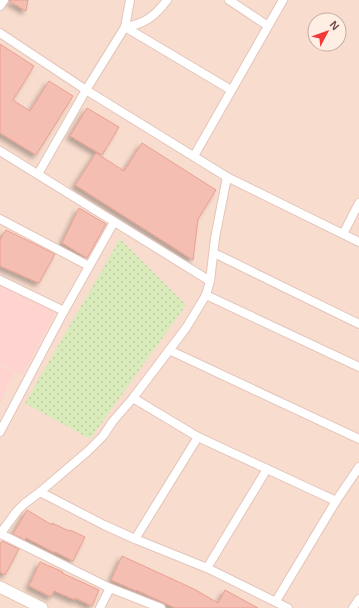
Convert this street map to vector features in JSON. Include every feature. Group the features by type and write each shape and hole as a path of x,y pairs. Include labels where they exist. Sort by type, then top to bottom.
{"street":[{"path":"0,6 4,0"},
{"path":"38,174 86,90 125,27 130,0"},
{"path":"125,27 135,26 151,18 162,8 167,0"},
{"path":"229,0 268,26"},
{"path":"194,156 283,0"},
{"path":"125,27 231,90"},
{"path":"0,33 86,90 227,177 359,242"},
{"path":"0,151 210,281"},
{"path":"161,608 110,588 0,534 24,504 97,443 186,328 206,295 210,281 219,217 227,177"},
{"path":"343,234 359,203"},
{"path":"1,221 89,266"},
{"path":"0,432 64,311 114,222"},
{"path":"214,253 359,324"},
{"path":"0,280 64,311"},
{"path":"206,295 359,367"},
{"path":"169,350 359,439"},
{"path":"133,398 198,437 336,501"},
{"path":"135,539 198,437"},
{"path":"276,602 336,501 359,467"},
{"path":"207,568 267,469"},
{"path":"40,492 104,525 207,568 288,608"},
{"path":"0,587 42,608"},
{"path":"100,608 110,588"},
{"path":"353,608 359,598"}],"shaded area":[{"path":"0,0 359,0 359,608 0,608"},
{"path":"0,285 56,312 22,375 0,364"},
{"path":"0,366 14,373 0,402"}],"green space":[{"path":"120,239 186,305 90,439 25,403"}],"building":[{"path":"28,0 26,11 9,1"},
{"path":"0,44 34,66 13,100 30,111 49,81 73,96 36,155 0,133"},
{"path":"87,108 119,127 102,155 70,136"},
{"path":"142,143 216,190 198,219 193,260 75,185 96,153 124,171"},
{"path":"79,208 106,224 87,258 62,243"},
{"path":"6,230 55,254 39,283 0,266 0,240"},
{"path":"27,510 52,525 52,523 85,537 73,561 26,538 25,540 13,534"},
{"path":"2,541 19,549 5,575 0,572 0,544"},
{"path":"122,556 194,589 218,603 225,590 258,608 175,608 111,580"},
{"path":"40,562 99,590 92,606 54,591 51,597 29,586"}]}
